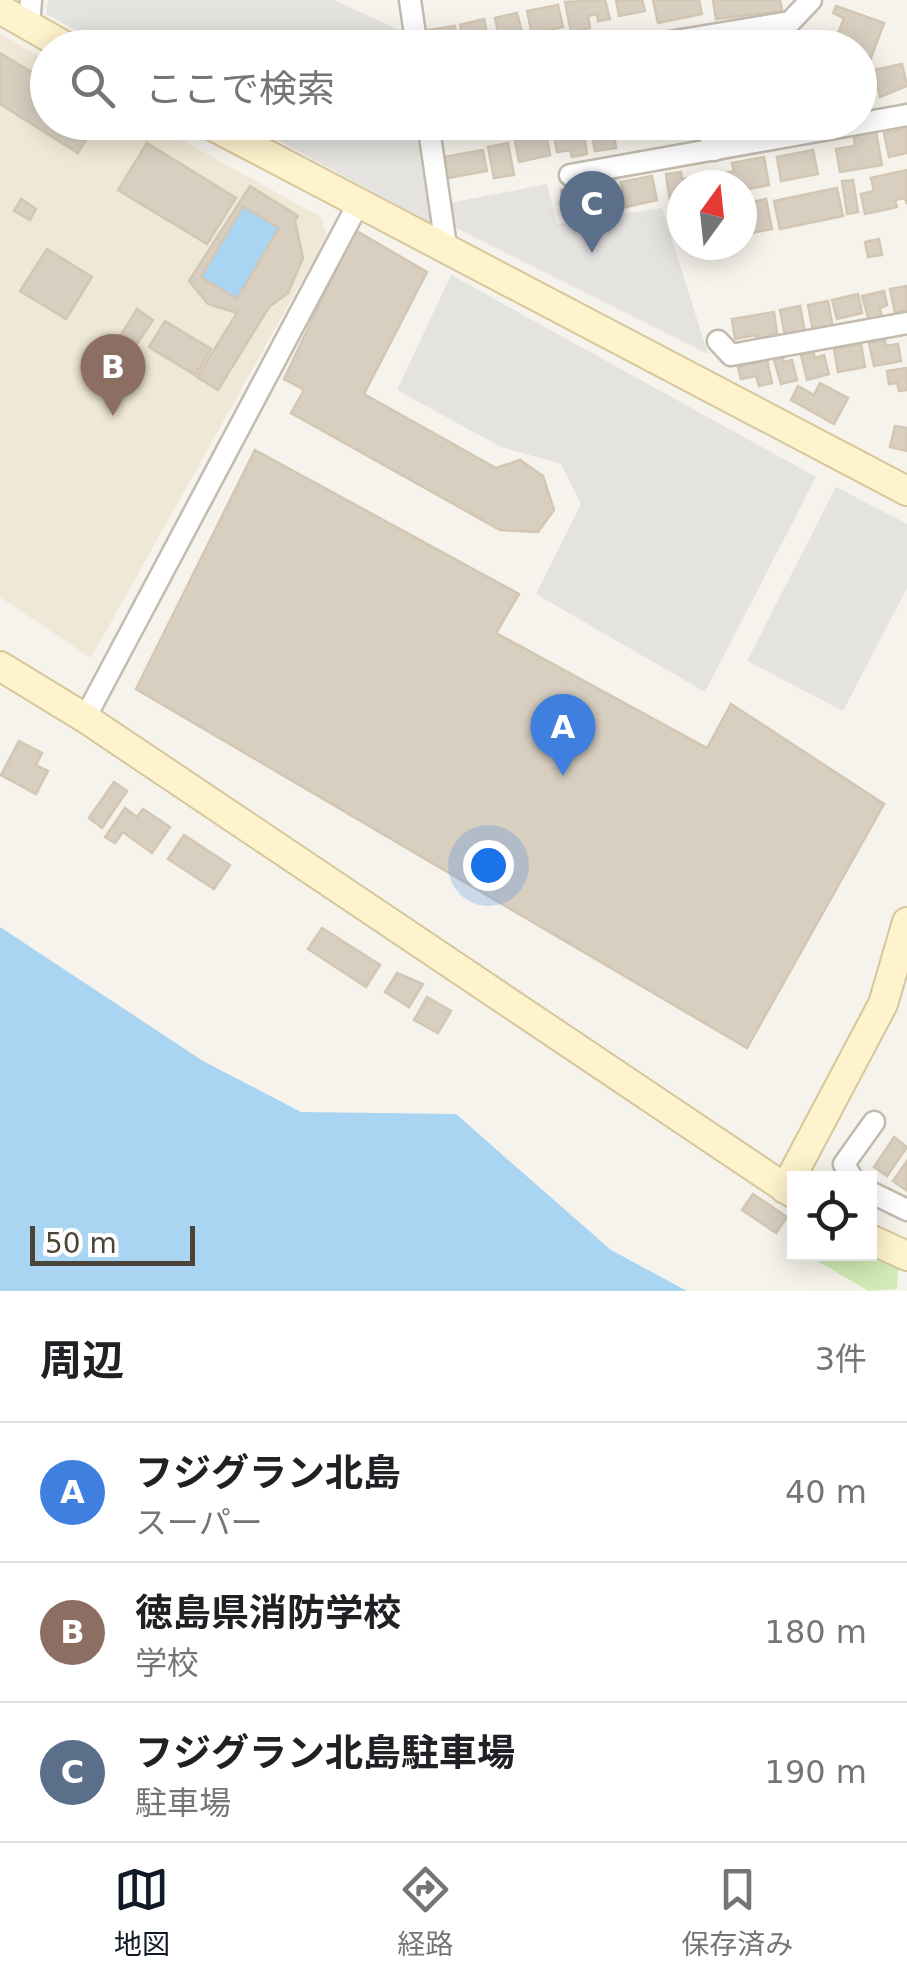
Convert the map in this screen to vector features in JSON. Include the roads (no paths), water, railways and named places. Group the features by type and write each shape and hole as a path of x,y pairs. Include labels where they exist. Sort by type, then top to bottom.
{"street":[{"path":"410,0 414,30"},
{"path":"749,30 790,22 811,0"},
{"path":"0,9 30,13 48,30"},
{"path":"877,120 907,115"},
{"path":"237,140 356,206 907,491"},
{"path":"430,140 446,253"},
{"path":"712,140 714,150"},
{"path":"570,175 769,140"},
{"path":"85,718 356,206"},
{"path":"718,341 731,356 907,323"},
{"path":"0,666 85,718 787,1190"},
{"path":"800,1171 883,1004 907,922"},
{"path":"848,1171 844,1164 874,1122"},
{"path":"877,1195 907,1210"},
{"path":"877,1243 907,1256"}],"water":[{"path":"243,206 279,228 237,299 201,277"},
{"path":"0,927 203,1061 301,1112 456,1114 611,1250 687,1291 0,1291"}],"place":[{"name":"フジグラン北島駐車場","path":"592,253"},
{"name":"徳島県消防学校","path":"113,416"},
{"name":"フジグラン北島","path":"563,776"}]}
